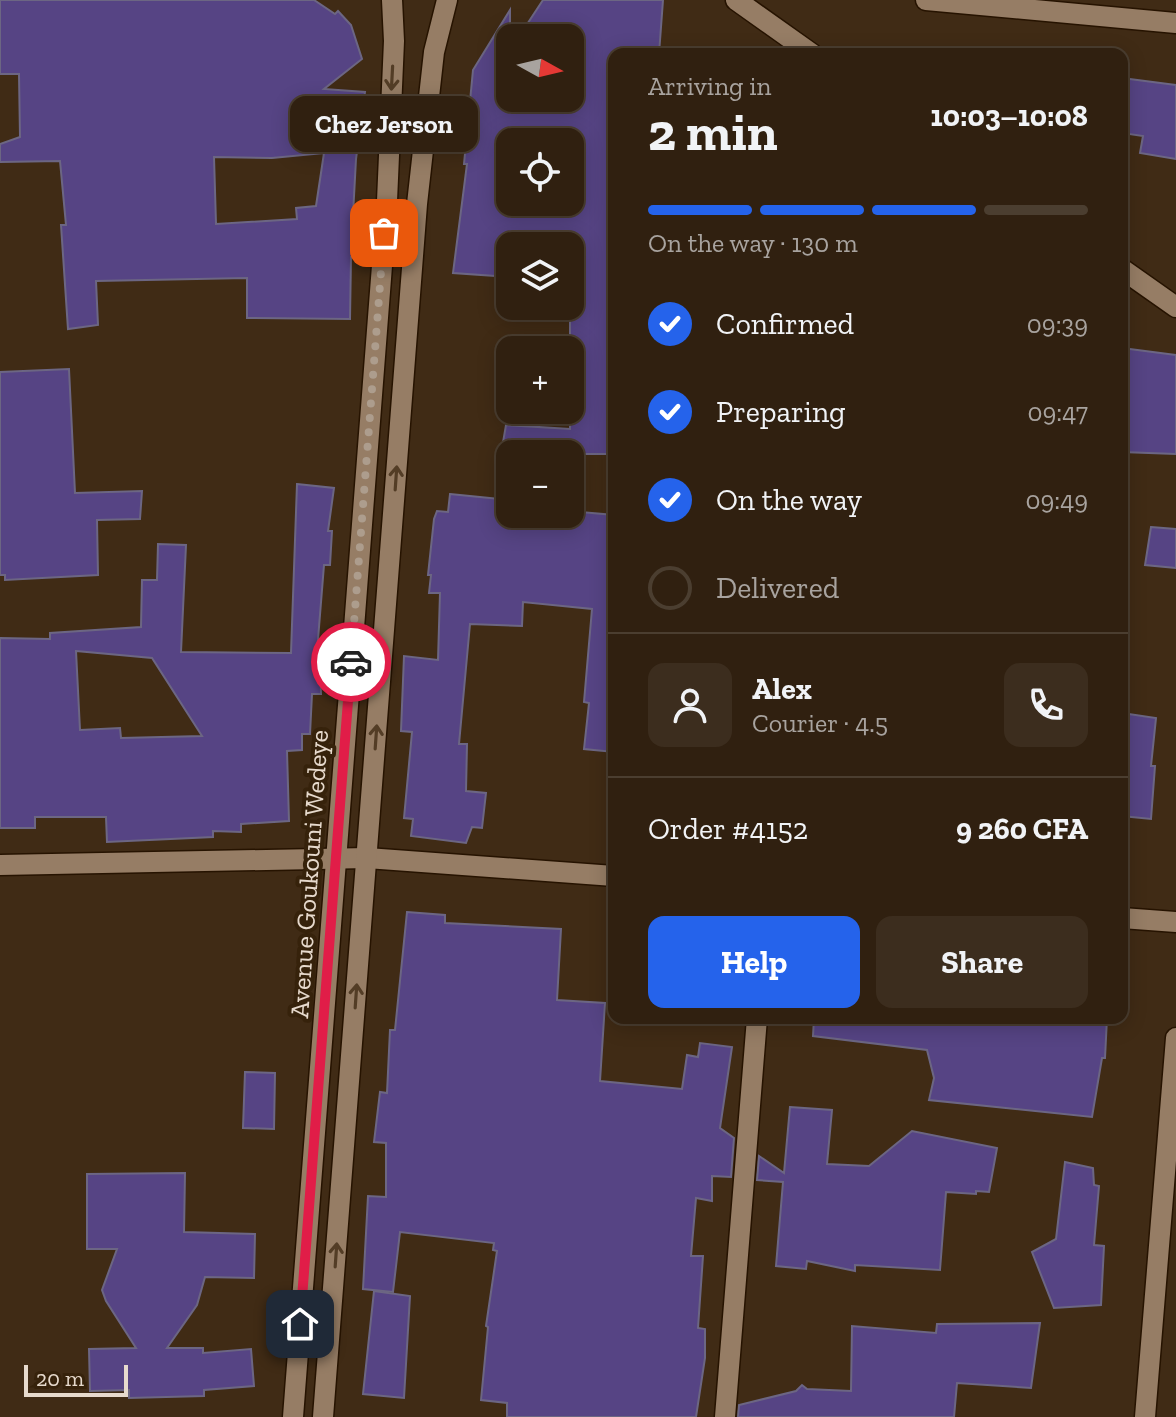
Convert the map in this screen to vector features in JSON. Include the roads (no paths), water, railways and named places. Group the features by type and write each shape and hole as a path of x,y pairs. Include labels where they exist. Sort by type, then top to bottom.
{"street":[{"name":"Avenue Goukouni Wedeye","path":"293,1417 387,201 394,41 392,0"},
{"path":"323,1417 417,204 434,52 447,0"},
{"path":"736,0 804,48"},
{"path":"926,0 1176,23"},
{"path":"1128,273 1176,307"},
{"path":"0,865 367,858 608,876"},
{"path":"1128,918 1176,922"},
{"path":"725,1417 757,1024"},
{"path":"1145,1417 1176,1038"}],"place":[{"name":"Chez Jerson","path":"384,233"}]}
